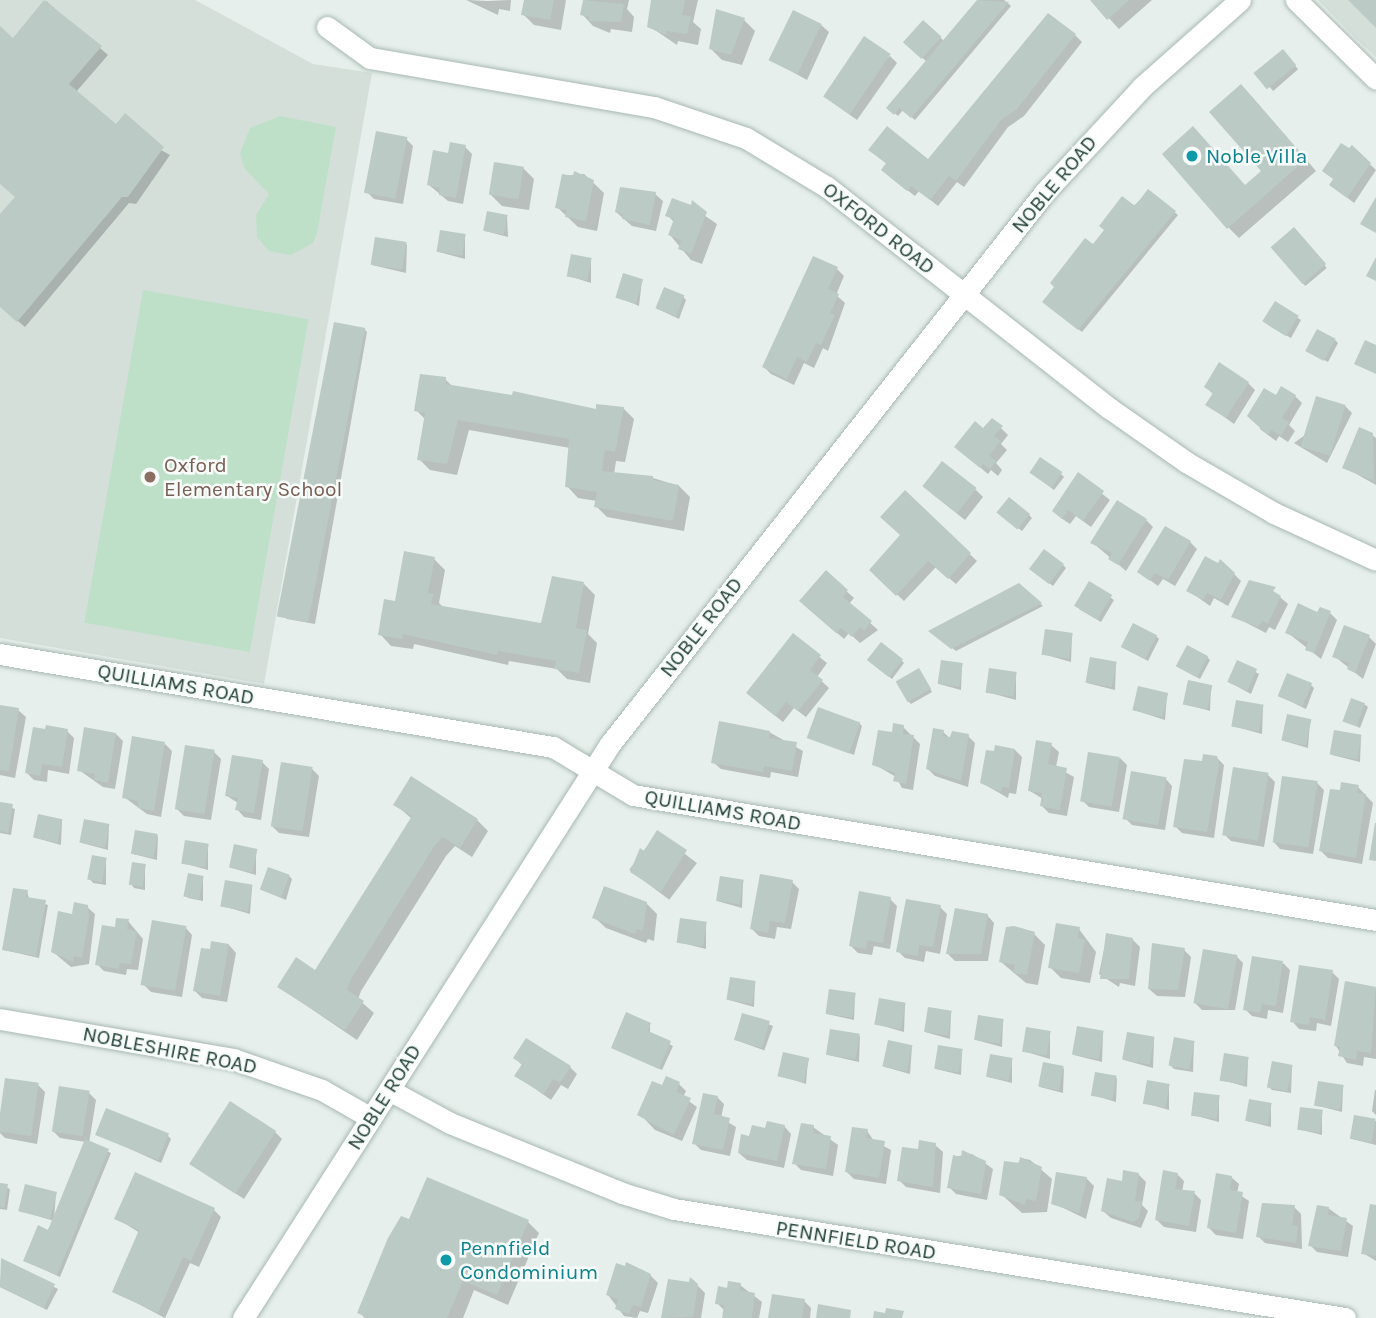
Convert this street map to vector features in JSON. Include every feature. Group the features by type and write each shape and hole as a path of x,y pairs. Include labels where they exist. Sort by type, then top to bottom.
{"street":[{"name":"NOBLE ROAD","path":"243,1318 592,771 964,294 1104,126 1240,0"},
{"path":"1297,0 1376,79"},
{"name":"OXFORD ROAD","path":"327,27 370,58 644,105 724,129 800,169 1109,408 1186,462 1274,513 1376,560"},
{"name":"QUILLIAMS ROAD","path":"0,654 553,747 634,795 1376,920"},
{"name":"NOBLESHIRE ROAD","path":"0,1019 233,1059 322,1090 371,1118"},
{"name":"PENNFIELD ROAD","path":"389,1090 450,1123 622,1193 674,1209 1345,1318"}],"shaded area":[{"name":"Oxford Elementary School","path":"0,0 195,0 313,64 372,73 264,684 0,638"},
{"path":"1318,0 1376,0 1376,57 1356,39"}],"green space":[{"path":"280,116 336,127 317,233 313,243 291,255 269,251 257,237 256,215 269,194 244,168 240,153 250,128"},
{"path":"143,290 308,319 250,652 84,623"}],"building":[{"path":"44,0 102,46 69,84 116,124 125,113 164,147 128,197 122,197 17,322 0,307 0,214 15,197 0,184 0,26 13,38"},
{"path":"524,0 554,0 550,20 521,15"},
{"path":"583,0 624,4 621,22 588,21 589,17 580,15"},
{"path":"651,0 685,0 682,15 691,16 687,34 667,31 666,35 647,27"},
{"path":"977,0 1009,2 911,118 899,108 894,115 886,108"},
{"path":"1090,0 1129,0 1107,20"},
{"path":"1348,0 1376,0 1376,28"},
{"path":"716,9 745,18 731,55 709,49"},
{"path":"793,10 822,24 797,74 768,60"},
{"path":"1048,13 1076,34 1017,109 1001,120 956,181 949,176 930,200 911,186 907,191 881,170 886,163 868,150 887,126 928,159"},
{"path":"923,20 942,37 922,59 903,42"},
{"path":"864,36 891,54 850,114 823,97"},
{"path":"1283,49 1296,65 1267,89 1253,73"},
{"name":"Noble Villa","path":"1241,84 1306,159 1227,229 1162,154 1193,126 1245,185 1261,171 1209,112"},
{"path":"376,131 407,137 395,199 364,193"},
{"path":"450,142 466,145 456,198 439,195 440,188 427,185 433,150 448,153"},
{"path":"1341,143 1349,148 1352,145 1371,163 1347,198 1329,185 1333,179 1322,171"},
{"path":"494,162 524,167 518,199 489,195"},
{"path":"574,171 594,180 586,221 565,217 567,210 555,208 562,174 573,176"},
{"path":"620,187 656,192 650,225 622,219 623,214 615,212"},
{"path":"1148,189 1176,211 1078,330 1042,302 1054,287 1050,283 1085,238 1093,244 1104,230 1099,226 1122,196 1135,206"},
{"path":"1376,197 1376,233 1360,224"},
{"path":"672,198 691,205 692,200 707,212 691,254 678,249 681,240 668,235 674,219 665,216"},
{"path":"487,211 508,215 504,235 483,231"},
{"path":"1294,227 1326,264 1303,284 1271,247"},
{"path":"440,230 466,234 462,256 437,252"},
{"path":"375,237 407,242 402,270 371,265"},
{"path":"571,254 592,258 587,281 567,277"},
{"path":"813,256 838,267 828,289 839,294 830,313 835,315 821,345 816,343 807,362 797,357 787,379 762,367"},
{"path":"1376,257 1376,281 1366,276"},
{"path":"623,273 643,279 635,304 615,298"},
{"path":"664,287 684,295 676,317 655,308"},
{"path":"1275,301 1299,316 1286,336 1262,321"},
{"path":"334,322 365,328 308,623 277,616"},
{"path":"1317,329 1336,339 1324,361 1305,351"},
{"path":"1365,340 1376,345 1376,374 1354,364"},
{"path":"1219,362 1249,382 1226,418 1205,405 1213,393 1204,387"},
{"path":"420,374 446,377 446,384 512,395 513,391 596,409 596,404 624,407 615,452 605,450 602,471 653,476 653,480 679,485 673,521 594,507 597,492 565,487 569,439 458,420 447,464 417,460 425,413 414,411"},
{"path":"1281,386 1296,395 1282,418 1289,422 1281,436 1271,430 1268,435 1247,416 1264,388 1276,395"},
{"path":"1316,396 1346,405 1330,456 1301,447"},
{"path":"992,418 1003,426 994,436 1001,441 989,455 996,461 990,470 983,464 980,468 954,447 975,421 983,428"},
{"path":"1359,427 1373,433 1374,481 1342,468"},
{"path":"1040,457 1062,472 1052,488 1029,473"},
{"path":"942,461 977,488 957,513 922,486"},
{"path":"1078,472 1104,491 1083,521 1068,510 1062,519 1052,511"},
{"path":"905,490 971,553 948,579 928,561 896,596 869,570 900,535 880,517"},
{"path":"1009,497 1030,514 1017,530 996,513"},
{"path":"1117,500 1147,519 1118,565 1108,559 1112,553 1090,543"},
{"path":"1165,526 1191,541 1168,580 1155,573 1150,581 1137,572"},
{"path":"1044,549 1064,564 1049,584 1029,569"},
{"path":"404,551 435,557 428,593 433,594 431,604 541,623 552,576 584,582 576,628 587,630 579,673 554,669 556,661 498,651 497,655 403,634 402,639 378,635 384,599 395,601"},
{"path":"1205,556 1218,563 1220,559 1235,573 1221,600 1207,593 1203,600 1186,591"},
{"path":"826,570 848,590 843,597 872,621 864,631 860,627 852,637 841,628 836,633 799,601"},
{"path":"1249,580 1276,587 1273,591 1281,596 1268,624 1262,621 1258,627 1231,617"},
{"path":"1089,581 1112,595 1097,620 1074,606"},
{"path":"1019,583 1042,603 951,649 928,631"},
{"path":"1298,603 1317,612 1320,607 1331,611 1314,653 1305,650 1308,642 1285,633"},
{"path":"1133,623 1157,635 1145,659 1121,647"},
{"path":"1344,625 1370,635 1355,673 1347,669 1349,663 1332,657"},
{"path":"1045,629 1073,633 1069,659 1041,655"},
{"path":"793,633 821,655 810,670 823,680 798,711 786,702 775,716 746,693"},
{"path":"881,642 903,659 889,677 867,660"},
{"path":"1187,645 1208,656 1197,677 1176,666"},
{"path":"1090,657 1117,662 1112,687 1085,683"},
{"path":"941,660 963,663 959,687 938,684"},
{"path":"1237,660 1257,669 1247,691 1227,682"},
{"path":"919,668 931,689 908,702 896,682"},
{"path":"989,668 1017,672 1013,697 986,693"},
{"path":"1287,673 1312,683 1303,706 1278,696"},
{"path":"1188,680 1212,685 1207,710 1183,704"},
{"path":"1138,686 1168,693 1163,717 1132,710"},
{"path":"1351,698 1365,703 1357,727 1342,721"},
{"path":"1236,700 1264,705 1259,731 1231,727"},
{"path":"0,705 19,708 9,771 0,770"},
{"path":"818,707 860,722 849,753 807,738"},
{"path":"1287,714 1311,719 1306,746 1281,740"},
{"path":"719,721 770,731 769,738 797,742 792,771 764,766 763,772 711,763"},
{"path":"893,723 904,725 903,734 914,735 906,784 893,781 895,773 872,765 878,730 892,732"},
{"path":"46,725 68,729 62,767 42,764 40,776 25,773 33,727 45,729"},
{"path":"84,727 116,733 108,783 94,780 95,774 77,771"},
{"path":"933,728 944,730 943,736 950,737 952,731 969,734 961,781 926,769"},
{"path":"1334,730 1362,735 1357,759 1330,755"},
{"path":"132,736 165,742 154,811 138,808 138,801 122,798"},
{"path":"1036,740 1052,743 1048,764 1067,768 1060,810 1040,806 1042,793 1028,791"},
{"path":"185,745 215,750 204,814 175,809"},
{"path":"995,745 1015,749 1009,788 1002,787 1001,792 980,783 986,750 994,751"},
{"path":"1088,752 1120,757 1112,806 1080,801"},
{"path":"1203,754 1217,756 1219,764 1207,832 1173,827 1184,759 1202,761"},
{"path":"232,755 263,760 254,813 235,810 238,798 225,796"},
{"path":"281,762 313,767 302,831 271,826"},
{"path":"1233,767 1269,773 1258,841 1222,835"},
{"path":"1131,771 1166,777 1158,826 1122,819"},
{"path":"411,776 478,819 460,848 443,837 435,845 351,979 347,990 364,1001 345,1030 277,987 296,957 315,970 412,816 393,805"},
{"path":"1282,776 1318,781 1308,847 1273,842"},
{"path":"1341,782 1359,785 1357,793 1366,794 1356,858 1319,851 1330,789 1340,790"},
{"path":"0,802 13,804 8,833 0,831"},
{"path":"38,814 62,819 57,843 33,837"},
{"path":"84,819 110,824 105,848 79,843"},
{"path":"1376,823 1376,861 1369,860"},
{"path":"135,830 158,834 153,858 131,854"},
{"path":"657,830 687,850 661,892 630,872 640,848 644,851"},
{"path":"185,840 209,844 205,867 181,864"},
{"path":"234,844 257,849 252,872 229,867"},
{"path":"92,855 107,858 102,882 87,880"},
{"path":"132,862 146,864 143,887 129,885"},
{"path":"268,867 290,875 281,897 260,890"},
{"path":"188,873 204,876 199,900 183,897"},
{"path":"760,874 793,880 785,923 770,921 768,933 750,929"},
{"path":"720,876 744,880 740,904 716,901"},
{"path":"225,880 253,885 248,911 220,907"},
{"path":"604,886 647,902 643,931 637,929 635,934 592,918"},
{"path":"13,888 28,890 26,897 46,900 36,956 2,950"},
{"path":"859,891 891,897 883,943 867,940 866,949 849,946"},
{"path":"906,899 941,905 933,947 919,945 918,956 896,952"},
{"path":"74,902 88,905 89,917 82,958 74,956 73,962 51,952 58,911 72,914"},
{"path":"955,908 988,914 981,954 946,954"},
{"path":"116,918 129,919 127,929 137,931 131,964 120,963 119,969 95,965 102,925 115,927"},
{"path":"680,918 707,922 703,947 677,943"},
{"path":"152,920 186,926 175,991 141,985"},
{"path":"1056,923 1080,927 1078,938 1085,940 1079,973 1048,968"},
{"path":"1014,926 1035,932 1027,975 1013,973 1015,965 999,962 1006,927"},
{"path":"1106,933 1133,938 1129,979 1100,979"},
{"path":"211,941 229,944 220,996 193,991 201,948 210,949"},
{"path":"1152,943 1185,948 1178,990 1148,989"},
{"path":"1203,949 1237,955 1228,1009 1193,1003"},
{"path":"1252,956 1283,961 1276,1006 1262,1004 1260,1013 1243,1010"},
{"path":"1299,965 1333,970 1325,1020 1310,1017 1309,1025 1290,1022"},
{"path":"730,977 756,981 752,1004 726,1000"},
{"path":"1345,981 1376,987 1371,1053 1357,1051 1356,1060 1338,1056 1340,1047 1334,1046"},
{"path":"829,989 856,993 852,1018 826,1014"},
{"path":"879,998 906,1003 901,1029 874,1025"},
{"path":"928,1007 952,1011 948,1035 924,1032"},
{"path":"626,1012 651,1023 648,1031 671,1041 659,1069 611,1048"},
{"path":"742,1013 770,1021 762,1048 734,1040"},
{"path":"978,1015 1004,1019 1000,1044 974,1040"},
{"path":"1077,1026 1104,1031 1099,1059 1072,1055"},
{"path":"1026,1027 1051,1031 1047,1056 1022,1052"},
{"path":"830,1029 860,1034 856,1059 826,1055"},
{"path":"1127,1032 1155,1037 1150,1064 1122,1060"},
{"path":"1174,1037 1195,1041 1189,1069 1168,1065"},
{"path":"526,1038 571,1066 560,1083 553,1079 544,1094 514,1076 522,1064 513,1058"},
{"path":"888,1040 912,1045 907,1072 882,1066"},
{"path":"938,1045 963,1049 959,1073 934,1069"},
{"path":"783,1052 809,1058 804,1082 777,1076"},
{"path":"1224,1053 1249,1057 1244,1085 1220,1081"},
{"path":"990,1054 1013,1058 1009,1081 986,1077"},
{"path":"1272,1061 1293,1065 1287,1092 1267,1088"},
{"path":"1043,1062 1064,1066 1059,1091 1038,1087"},
{"path":"1095,1072 1117,1076 1112,1099 1091,1096"},
{"path":"666,1076 680,1082 676,1092 691,1098 674,1135 637,1115 652,1081 662,1085"},
{"path":"5,1078 39,1083 31,1136 0,1132"},
{"path":"1147,1080 1170,1084 1165,1108 1143,1104"},
{"path":"1318,1081 1344,1085 1340,1110 1314,1106"},
{"path":"59,1086 90,1091 82,1136 52,1131"},
{"path":"1194,1092 1220,1095 1217,1119 1191,1116"},
{"path":"703,1093 718,1096 714,1114 730,1118 723,1150 692,1144"},
{"path":"1249,1099 1272,1103 1268,1125 1245,1121"},
{"path":"230,1101 276,1131 235,1194 189,1164"},
{"path":"1300,1107 1323,1110 1320,1133 1297,1130"},
{"path":"106,1108 169,1133 158,1160 95,1135"},
{"path":"1354,1115 1376,1119 1371,1142 1350,1139"},
{"path":"767,1121 785,1125 777,1161 738,1153 741,1134 749,1136 752,1125 765,1128"},
{"path":"801,1123 814,1125 813,1133 831,1136 826,1169 792,1164"},
{"path":"852,1127 868,1129 866,1138 885,1141 879,1178 845,1172"},
{"path":"85,1139 109,1149 57,1275 23,1261 38,1225 48,1230"},
{"path":"919,1140 936,1143 933,1187 897,1181 902,1147 918,1149"},
{"path":"962,1150 986,1161 981,1194 947,1188 953,1155 961,1157"},
{"path":"1020,1157 1042,1167 1036,1201 1026,1199 1025,1205 999,1195 1004,1161 1019,1163"},
{"path":"1123,1170 1139,1173 1135,1201 1142,1202 1139,1218 1133,1222 1101,1211 1107,1178 1122,1181"},
{"path":"1163,1170 1178,1173 1175,1189 1195,1191 1189,1226 1155,1220"},
{"path":"135,1172 215,1208 191,1261 183,1257 158,1313 112,1292 139,1230 114,1219"},
{"path":"1056,1172 1087,1177 1079,1213 1051,1204"},
{"path":"1216,1173 1232,1176 1230,1190 1243,1192 1236,1233 1207,1228"},
{"name":"Pennfield Condominium","path":"427,1177 529,1220 497,1295 463,1281 447,1318 369,1318 357,1313 388,1238 401,1216 409,1219"},
{"path":"0,1183 8,1184 4,1208 0,1207"},
{"path":"25,1184 57,1192 50,1219 18,1211"},
{"path":"1262,1203 1295,1205 1292,1225 1298,1226 1296,1243 1256,1237"},
{"path":"1370,1204 1376,1205 1376,1256 1361,1254"},
{"path":"1317,1205 1329,1207 1328,1215 1347,1218 1341,1251 1308,1246"},
{"path":"1,1258 55,1284 44,1308 0,1287"},
{"path":"626,1262 651,1274 641,1307 633,1305 629,1314 615,1309 618,1299 606,1295 616,1263 625,1266"},
{"path":"690,1277 698,1284 693,1317 661,1318 668,1279 689,1282"},
{"path":"728,1281 741,1283 740,1290 755,1293 752,1318 722,1318 724,1305 715,1304 718,1286 727,1288"},
{"path":"772,1294 805,1299 802,1318 768,1318"},
{"path":"818,1304 851,1310 850,1318 816,1318"},
{"path":"886,1308 904,1311 902,1318 873,1318 874,1311 885,1313"}],"place":[{"name":"Noble Villa","path":"1192,156"},
{"name":"Oxford Elementary School","path":"150,477"},
{"name":"Pennfield Condominium","path":"446,1260"}]}
